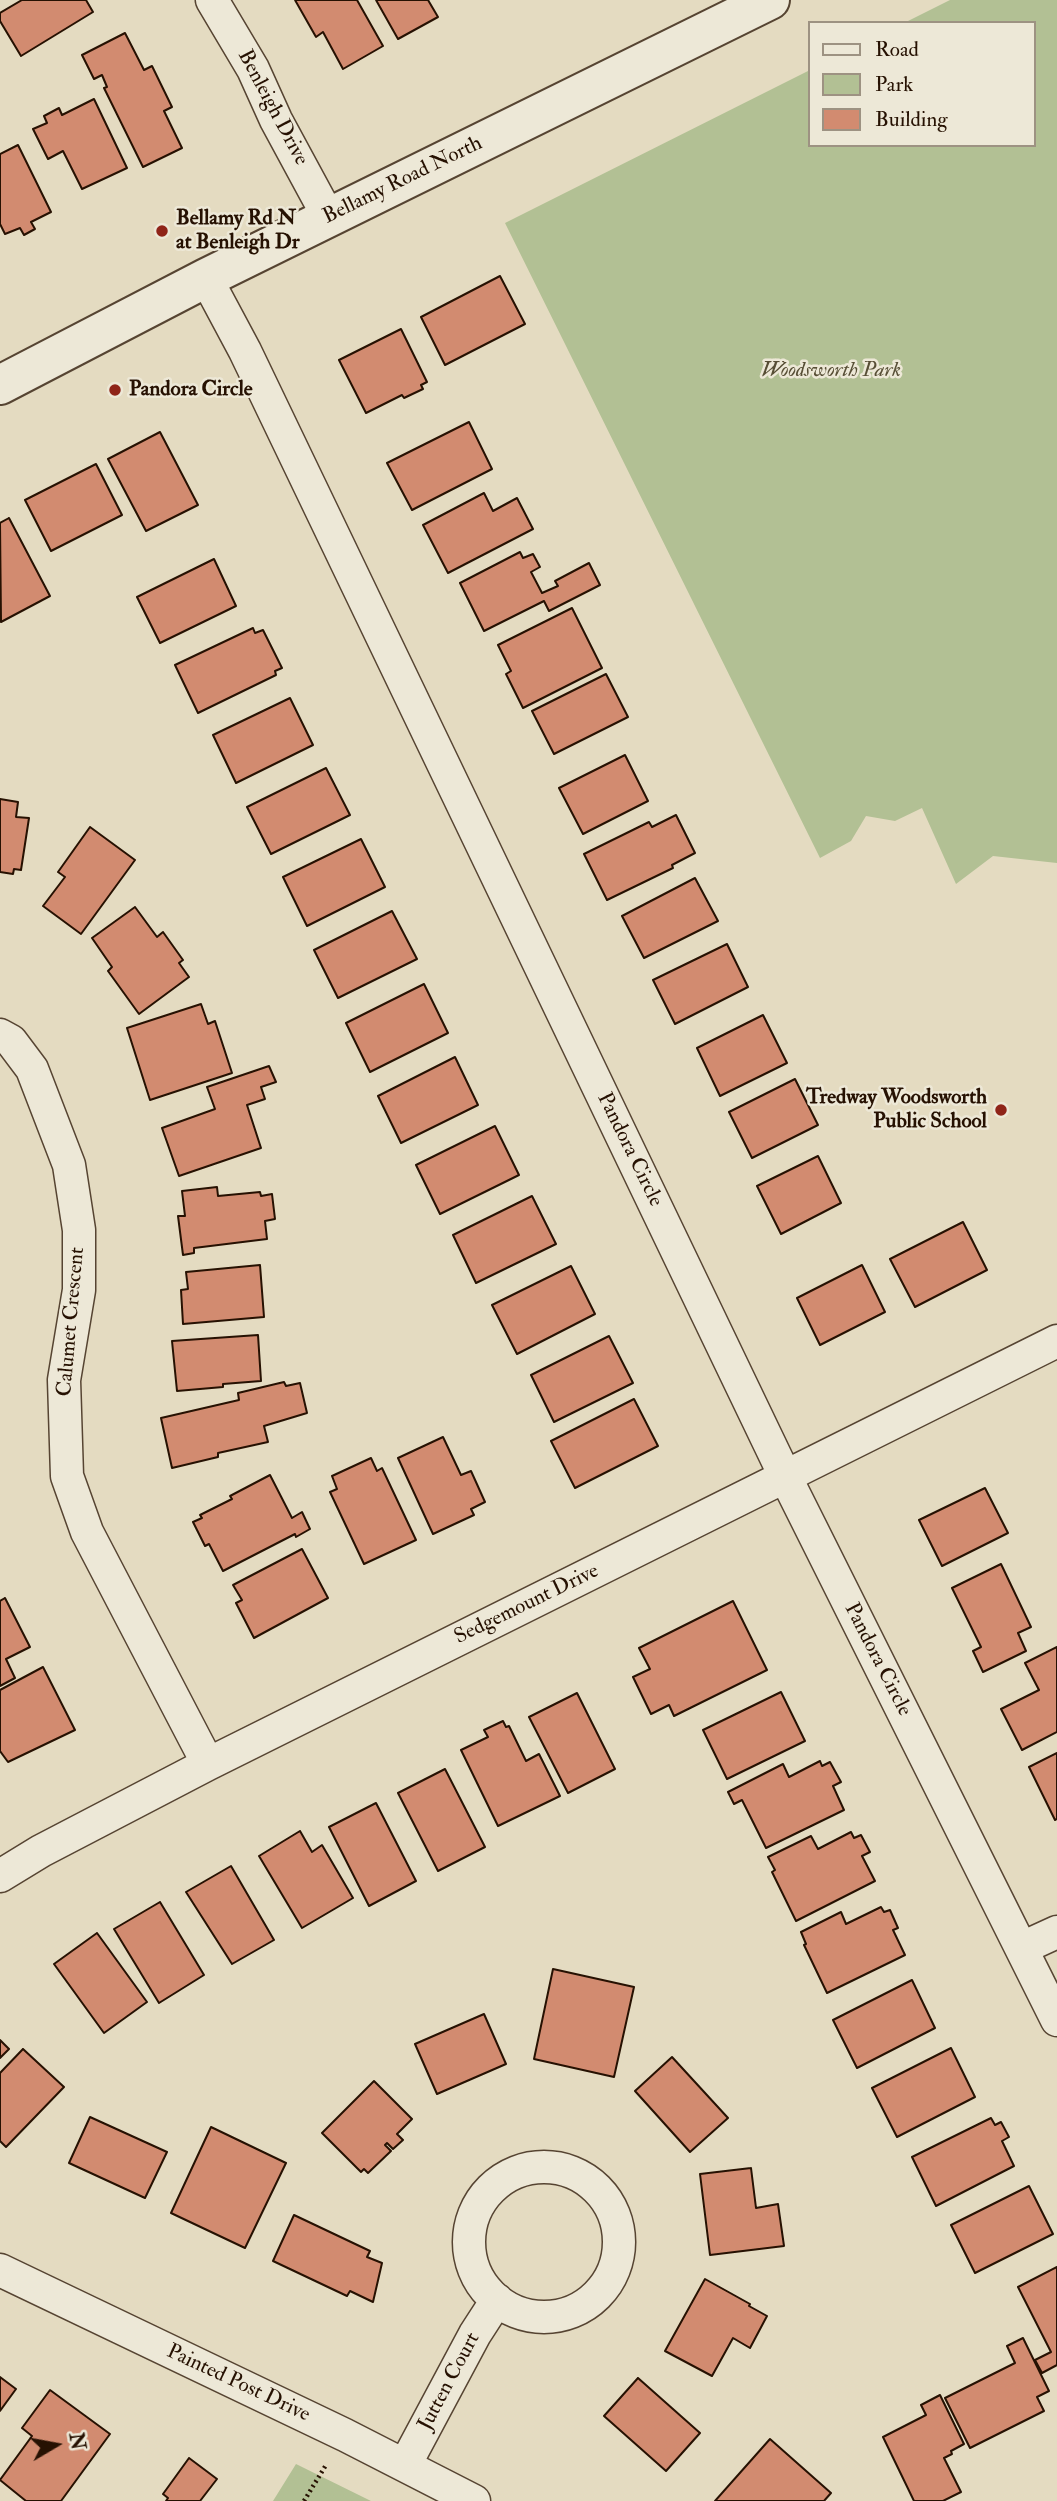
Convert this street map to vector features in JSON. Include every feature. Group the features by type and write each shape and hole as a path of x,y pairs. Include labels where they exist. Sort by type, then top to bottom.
{"street":[{"name":"Benleigh Drive","path":"212,0 253,69 276,120 329,218"},
{"name":"Bellamy Road North","path":"0,385 206,278 770,0"},
{"name":"Pandora Circle","path":"206,278 251,364 785,1476 1057,2020"},
{"name":"Calumet Crescent","path":"0,1035 11,1041 32,1069 69,1165 79,1230 79,1290 64,1380 67,1476 87,1532 208,1764"},
{"name":"Sedgemount Drive","path":"0,1876 41,1851 208,1764 1057,1341"},
{"path":"1022,1948 1057,1932"},
{"path":"553,2165 584,2176 614,2209 620,2255 603,2293 562,2318 523,2317 497,2301 479,2279 467,2238 481,2198 517,2170 553,2165"},
{"name":"Painted Post Drive","path":"0,2270 405,2465 474,2501"},
{"name":"Jutten Court","path":"405,2465 475,2334 497,2301"}],"green space":[{"name":"Woodsworth Park","path":"950,0 1057,0 1057,863 993,856 956,884 922,808 895,821 866,816 851,841 820,858 505,223 808,71 808,147 1036,147 1036,21 908,21"},
{"path":"296,2464 371,2501 273,2501"}],"building":[{"path":"22,0 86,0 93,12 21,56 0,21 0,13"},
{"path":"295,0 357,0 383,46 343,69 323,32 316,37"},
{"path":"376,0 428,0 438,17 398,39"},
{"path":"125,33 144,70 152,66 172,107 164,111 182,148 143,167 104,88 107,87 102,75 94,79 82,55"},
{"path":"94,99 127,168 82,189 63,151 48,159 33,129 47,123 44,116 59,108 62,115"},
{"path":"18,145 51,212 31,222 35,229 24,235 20,228 5,234 0,224 0,154"},
{"path":"500,276 525,324 445,365 421,317"},
{"path":"401,329 427,382 421,385 423,389 404,398 402,395 366,413 339,360"},
{"path":"469,422 492,469 412,510 387,463"},
{"path":"160,432 198,505 146,531 108,459"},
{"path":"96,464 122,515 51,551 25,500"},
{"path":"484,493 493,511 517,498 533,529 448,573 423,525"},
{"path":"9,518 50,596 1,622 0,523"},
{"path":"520,552 523,558 533,554 540,567 531,572 542,593 558,586 555,581 589,563 600,585 549,611 544,601 484,631 460,583"},
{"path":"214,559 236,606 160,643 137,597"},
{"path":"572,608 602,668 523,708 506,674 511,671 498,645"},
{"path":"253,628 255,633 263,630 282,668 275,671 276,675 198,713 175,665"},
{"path":"606,674 628,717 554,754 532,711"},
{"path":"290,698 313,745 236,783 213,735"},
{"path":"625,755 648,801 583,834 559,788"},
{"path":"326,768 350,815 271,854 247,807"},
{"path":"0,799 18,802 16,817 29,818 21,870 14,869 13,874 0,872"},
{"path":"676,815 695,853 672,865 673,868 607,900 584,854 649,822 652,827"},
{"path":"90,827 135,860 81,934 43,906 65,877 58,872"},
{"path":"361,839 385,887 307,926 283,877"},
{"path":"695,878 718,921 644,958 622,916"},
{"path":"135,907 157,937 163,932 183,960 179,963 189,977 139,1014 108,971 112,967 92,938"},
{"path":"392,911 417,959 338,998 314,950"},
{"path":"727,944 748,987 675,1024 653,980"},
{"path":"424,984 448,1033 370,1072 346,1023"},
{"path":"201,1004 208,1024 215,1021 232,1073 150,1100 127,1028"},
{"path":"763,1015 787,1063 720,1096 697,1048"},
{"path":"455,1057 478,1105 401,1143 378,1096"},
{"path":"269,1066 276,1082 261,1087 265,1099 247,1105 261,1148 179,1176 162,1128 215,1109 207,1087"},
{"path":"795,1079 818,1125 752,1158 729,1112"},
{"path":"495,1126 519,1175 440,1214 416,1165"},
{"path":"818,1156 841,1203 781,1234 757,1186"},
{"path":"217,1187 218,1196 260,1192 261,1196 272,1194 275,1219 265,1221 267,1239 194,1248 194,1253 183,1255 178,1216 185,1216 182,1191"},
{"path":"532,1196 556,1244 476,1283 453,1235"},
{"path":"963,1222 987,1270 915,1307 890,1259"},
{"path":"260,1265 264,1317 183,1324 181,1290 188,1289 186,1272"},
{"path":"862,1265 885,1312 820,1345 797,1298"},
{"path":"571,1266 595,1314 517,1354 492,1305"},
{"path":"258,1335 261,1381 177,1391 172,1341"},
{"path":"609,1336 633,1383 554,1422 531,1375"},
{"path":"284,1382 286,1386 300,1383 307,1413 264,1426 268,1442 218,1453 218,1457 172,1468 161,1418 239,1400 238,1393"},
{"path":"634,1399 658,1446 575,1488 551,1441"},
{"path":"443,1437 461,1475 471,1471 485,1502 471,1509 474,1515 433,1534 398,1458"},
{"path":"371,1458 377,1471 382,1468 416,1540 364,1564 330,1492 337,1489 332,1476"},
{"path":"270,1475 292,1518 302,1512 310,1529 223,1571 209,1544 205,1546 193,1522 202,1518 200,1515 232,1499 230,1496"},
{"path":"985,1488 1008,1533 942,1566 919,1520"},
{"path":"302,1549 328,1598 254,1638 236,1603 242,1600 233,1585"},
{"path":"1001,1564 1031,1627 1018,1633 1026,1651 983,1672 973,1651 981,1647 952,1588"},
{"path":"5,1598 30,1647 6,1659 15,1678 0,1686 0,1601"},
{"path":"733,1601 767,1670 674,1716 669,1705 651,1714 633,1677 650,1669 639,1648"},
{"path":"1057,1647 1057,1732 1022,1750 1001,1709 1039,1690 1025,1663"},
{"path":"43,1667 75,1730 8,1762 0,1751 0,1690"},
{"path":"781,1692 805,1741 727,1779 703,1730"},
{"path":"577,1693 615,1769 568,1793 529,1717"},
{"path":"503,1721 506,1727 509,1726 526,1761 539,1754 560,1796 498,1826 461,1750 488,1737 484,1730"},
{"path":"1057,1753 1057,1819 1055,1820 1029,1767"},
{"path":"820,1761 822,1766 830,1762 841,1782 833,1786 844,1810 766,1848 742,1800 734,1804 728,1792 783,1764 789,1777"},
{"path":"445,1769 485,1847 438,1871 398,1793"},
{"path":"376,1803 416,1881 369,1906 329,1827"},
{"path":"300,1831 312,1852 322,1845 353,1898 302,1928 259,1856"},
{"path":"851,1832 854,1838 861,1835 870,1852 862,1856 875,1881 796,1921 772,1872 775,1870 768,1857 811,1836 818,1849"},
{"path":"231,1866 274,1940 232,1964 186,1892"},
{"path":"160,1902 204,1975 159,2003 114,1929"},
{"path":"881,1907 884,1912 890,1910 898,1928 893,1930 905,1955 827,1993 804,1945 806,1944 801,1932 841,1912 846,1924"},
{"path":"97,1933 147,2002 104,2033 54,1964"},
{"path":"553,1969 634,1987 614,2077 534,2059"},
{"path":"912,1980 935,2028 857,2068 833,2020"},
{"path":"484,2014 506,2064 437,2094 415,2044"},
{"path":"0,2040 9,2049 0,2058"},
{"path":"951,2048 975,2097 897,2137 872,2088"},
{"path":"23,2049 64,2087 6,2147 0,2141 0,2073"},
{"path":"672,2057 728,2118 690,2152 635,2091"},
{"path":"374,2081 412,2119 397,2134 403,2140 393,2149 387,2143 385,2145 391,2151 368,2173 364,2169 361,2172 322,2133"},
{"path":"90,2117 167,2152 145,2198 69,2163"},
{"path":"991,2118 995,2125 1001,2122 1009,2137 1002,2141 1014,2166 936,2206 912,2157"},
{"path":"211,2127 286,2163 245,2248 171,2213"},
{"path":"751,2168 756,2208 778,2204 784,2246 710,2255 700,2174"},
{"path":"1029,2186 1053,2234 975,2273 951,2225"},
{"path":"294,2215 370,2251 367,2257 382,2263 373,2302 350,2291 347,2296 273,2261"},
{"path":"1057,2267 1057,2365 1042,2373 1035,2360 1051,2352 1018,2287"},
{"path":"705,2279 767,2316 750,2348 733,2338 712,2376 665,2351"},
{"path":"1023,2338 1049,2391 1037,2397 1044,2411 970,2448 945,2398 1015,2363 1007,2346"},
{"path":"0,2377 16,2389 0,2411"},
{"path":"638,2378 700,2433 666,2471 604,2416"},
{"path":"50,2390 110,2434 61,2501 26,2501 0,2480 32,2436 22,2428"},
{"path":"940,2395 964,2444 944,2458 961,2492 943,2501 914,2501 883,2437 926,2415 921,2405"},
{"path":"770,2439 831,2493 824,2501 715,2501"},
{"path":"189,2458 217,2479 200,2501 166,2501 168,2498 163,2494"}],"place":[{"name":"Bellamy Rd N at Benleigh Dr","path":"162,231"},
{"name":"Pandora Circle","path":"115,390"},
{"name":"Tredway Woodsworth Public School","path":"1001,1110"}]}
